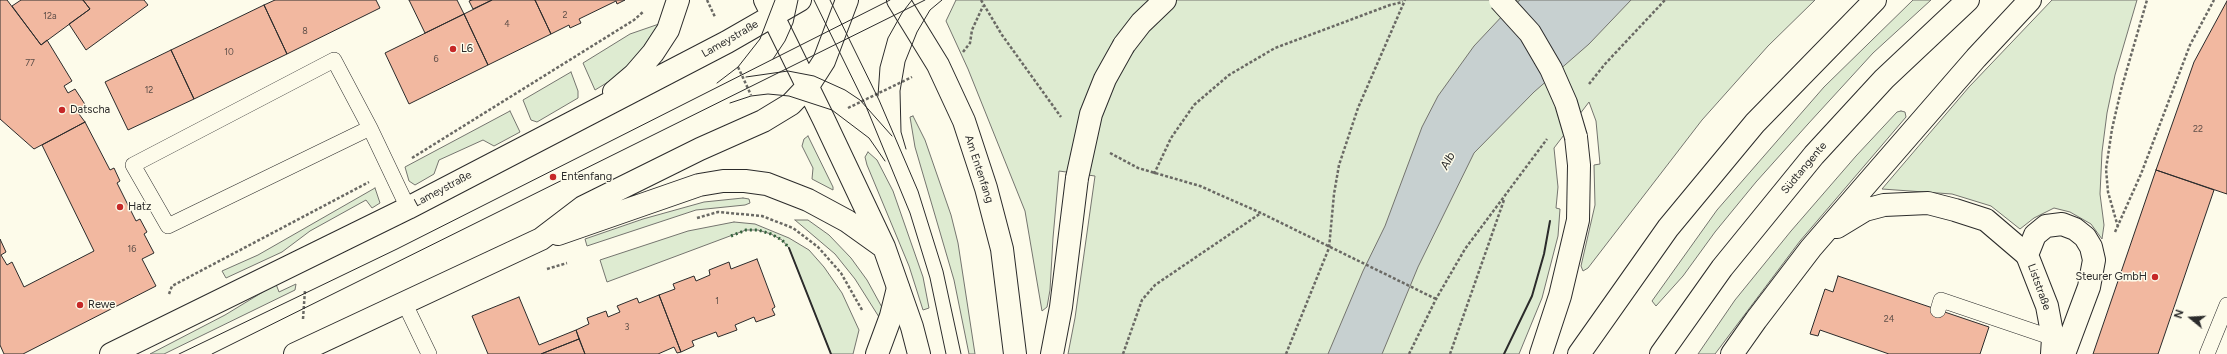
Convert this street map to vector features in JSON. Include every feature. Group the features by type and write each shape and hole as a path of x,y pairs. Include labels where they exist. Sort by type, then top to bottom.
{"main road":[{"path":"587,115 634,75 653,53 668,30 678,0"},
{"name":"Lameystraße","path":"111,354 408,208 727,42 768,8 800,0"},
{"path":"541,239 583,207 700,149 763,121 791,104 808,86 824,61 847,0"},
{"name":"Am Entenfang","path":"898,0 938,65 964,121 986,188 1002,249 1015,354"},
{"path":"1052,354 1061,307 1077,178 1091,114 1105,79 1124,45 1141,23 1165,0"},
{"path":"1500,0 1530,33 1551,69 1566,103 1576,138 1579,165 1578,220 1560,296 1541,354"},
{"path":"1579,354 1668,228 1755,123 1875,0"},
{"name":"Südtangente","path":"1661,354 1722,268 1814,155 1884,79 1968,0"},
{"path":"1732,354 1811,248 1976,58 2030,0"},
{"path":"768,8 808,86 884,247 919,354"},
{"path":"295,354 541,239 699,185 722,181 745,181 767,184 808,200 847,221 884,247"},
{"path":"1811,248 1837,226 1866,210 1884,205 1928,203 1986,220 2027,255"},
{"name":"Liststraße","path":"2062,224 2075,229 2085,237 2091,247 2094,260 2089,287 2056,349 2047,306 2027,255 2035,235 2046,226 2062,224"},
{"path":"877,354 891,316 898,288"}],"lane":[{"path":"370,128 168,226 134,165 334,60 370,128 408,208"},
{"path":"1938,310 1941,300 2056,349"},
{"path":"404,302 428,354"},
{"path":"2207,354 2227,305"}],"path":[{"path":"707,0 763,121"},
{"path":"981,0 1056,113"},
{"path":"1587,88 1605,64 1665,0"},
{"path":"2118,227 2108,192 2106,169 2112,129 2121,90 2147,0"},
{"path":"2112,239 2141,174 2190,45 2214,0"},
{"path":"1404,1 1276,48 1229,75 1194,105 1171,138 1154,174 1200,186 1261,213 1329,248 1362,262 1436,299"},
{"path":"1286,354 1329,248 1334,194 1339,165 1358,108 1404,1"},
{"path":"824,120 964,52 970,43 972,30 983,5"},
{"path":"1409,354 1436,299 1465,249 1551,134"},
{"path":"1450,354 1505,196"},
{"path":"690,220 718,212 762,216 793,228 818,247 841,273 863,311"},
{"path":"1122,354 1142,300 1155,285 1261,213"},
{"path":"542,271 571,261"},
{"path":"303,320 305,286"}],"green space":[{"path":"956,0 1815,0 1768,46 1702,120 1588,268 1583,271 1581,266 1595,205 1594,165 1600,164 1596,121 1589,102 1554,148 1558,187 1556,208 1560,209 1558,236 1542,298 1519,354 1068,354 1075,318 1095,176 1059,171 1050,290 1047,307 1042,311 1025,211 968,69 946,21"},
{"path":"1913,0 1931,0 1873,53 1808,124 1756,182 1715,232 1683,276 1656,306 1652,301 1717,210 1824,87"},
{"path":"2052,0 2137,0 2115,75 2107,113 2102,152 2100,194 2104,225 2102,239 2091,224 2070,212 2054,208 2034,218 2020,229 1991,206 1952,194 1882,189 1969,87"},
{"path":"659,24 634,61 613,79 595,90 583,63 630,34"},
{"path":"571,72 578,91 578,98 537,122 531,120 523,100"},
{"path":"510,111 520,132 494,146 483,140 439,160 434,174 415,185 409,181 405,167"},
{"path":"1897,112 1905,112 1906,117 1800,241 1715,354 1698,354 1735,300 1791,231 1856,156"},
{"path":"913,116 925,140 951,215 958,243 975,354 969,354 954,280 915,147 910,117"},
{"path":"808,136 833,187 833,190 812,179 813,168 802,146 804,139"},
{"path":"868,152 877,160 893,191 923,277 929,308 923,310 909,266 867,165 865,157"},
{"path":"375,188 380,203 372,208 366,200 310,231 282,252 226,278 222,271 258,255"},
{"path":"743,198 749,199 750,203 745,205 696,210 587,246 585,239 643,219 704,202"},
{"path":"795,220 808,220 829,235 851,258 867,280 884,311 879,317 855,279 835,254"},
{"path":"734,222 755,224 789,238 809,250 824,267 842,293 859,330 853,354 831,354 789,248 782,240 771,234 758,230 746,230 607,282 600,260 688,231"},
{"path":"276,284 279,292 296,284 295,290 164,354 150,354 225,315"}],"water":[{"name":"Alb","path":"1520,0 1631,0 1589,44 1534,92 1474,153 1418,267 1382,354 1328,354 1363,271 1385,226 1422,127 1438,96 1474,46 1505,13"}],"building":[{"path":"0,0 7,0 41,45 47,40 72,81 64,86 68,93 75,89 88,109 79,114 85,122 34,149 0,119"},
{"path":"21,0 83,0 90,9 41,45 12,6"},
{"path":"83,0 144,0 148,5 86,50 69,24 90,9"},
{"path":"275,0 376,0 380,8 287,54 264,5"},
{"path":"409,0 457,0 464,14 425,33"},
{"path":"492,0 473,9 469,1"},
{"path":"492,0 535,0 551,34 488,65 464,14"},
{"path":"535,0 625,0 617,4 616,1 579,19 581,23 570,28 569,25 551,34"},
{"path":"2227,1 2227,194 2156,170 2194,62"},
{"path":"264,5 287,54 194,99 171,50"},
{"path":"464,14 488,65 409,104 385,53"},
{"path":"171,50 194,99 128,130 105,82"},
{"path":"85,122 110,170 114,168 120,181 117,183 136,221 140,219 147,232 144,234 154,253 142,259 156,286 23,354 4,354 0,345 0,239 6,252 1,255 7,265 12,262 24,287 94,251 42,145"},
{"path":"2156,170 2214,190 2158,354 2093,354"},
{"path":"757,259 775,307 772,309 775,315 756,322 754,317 735,325 737,330 718,337 716,332 692,341 694,346 681,352 659,295 675,289 673,284 694,276 696,281 710,275 709,270 729,262 731,269"},
{"path":"1838,276 1989,327 1980,354 1889,354 1820,330 1818,336 1810,334 1825,289 1833,292"},
{"path":"659,295 681,352 677,353 674,347 658,354 585,354 576,330 589,324 587,318 606,311 608,317 620,312 617,306 637,298 639,303"},
{"path":"519,297 539,345 576,330 579,339 541,354 488,354 472,316"},
{"path":"579,339 585,354 541,354"}],"tram line":[{"path":"717,83 738,67 760,39 775,0"},
{"path":"773,59 785,41 793,23 798,0"},
{"path":"814,0 865,104 910,213 930,278 946,354"},
{"path":"830,0 879,100 918,191 943,271 961,354"},
{"path":"179,354 397,249 890,0"},
{"path":"878,96 880,67 888,38 902,13 912,0"},
{"path":"212,354 925,0"},
{"path":"906,149 901,132 900,91 905,62 917,32 930,10 942,0"},
{"path":"746,77 788,71 814,76 845,90 860,100 892,136"},
{"path":"730,103 751,96 768,94 789,96 832,110 869,138 885,161"}],"hedge":[{"path":"731,236 746,230 758,230 771,234 782,240 789,248"}],"wall":[{"path":"1504,354 1532,296 1544,254 1550,221"},
{"path":"789,248 831,354"}],"place":[{"name":"L6","path":"453,49"},
{"name":"Datscha","path":"62,110"},
{"name":"Entenfang","path":"553,177"},
{"name":"Hatz","path":"120,207"},
{"name":"Steurer GmbH","path":"2155,277"},
{"name":"Rewe","path":"80,305"}]}
